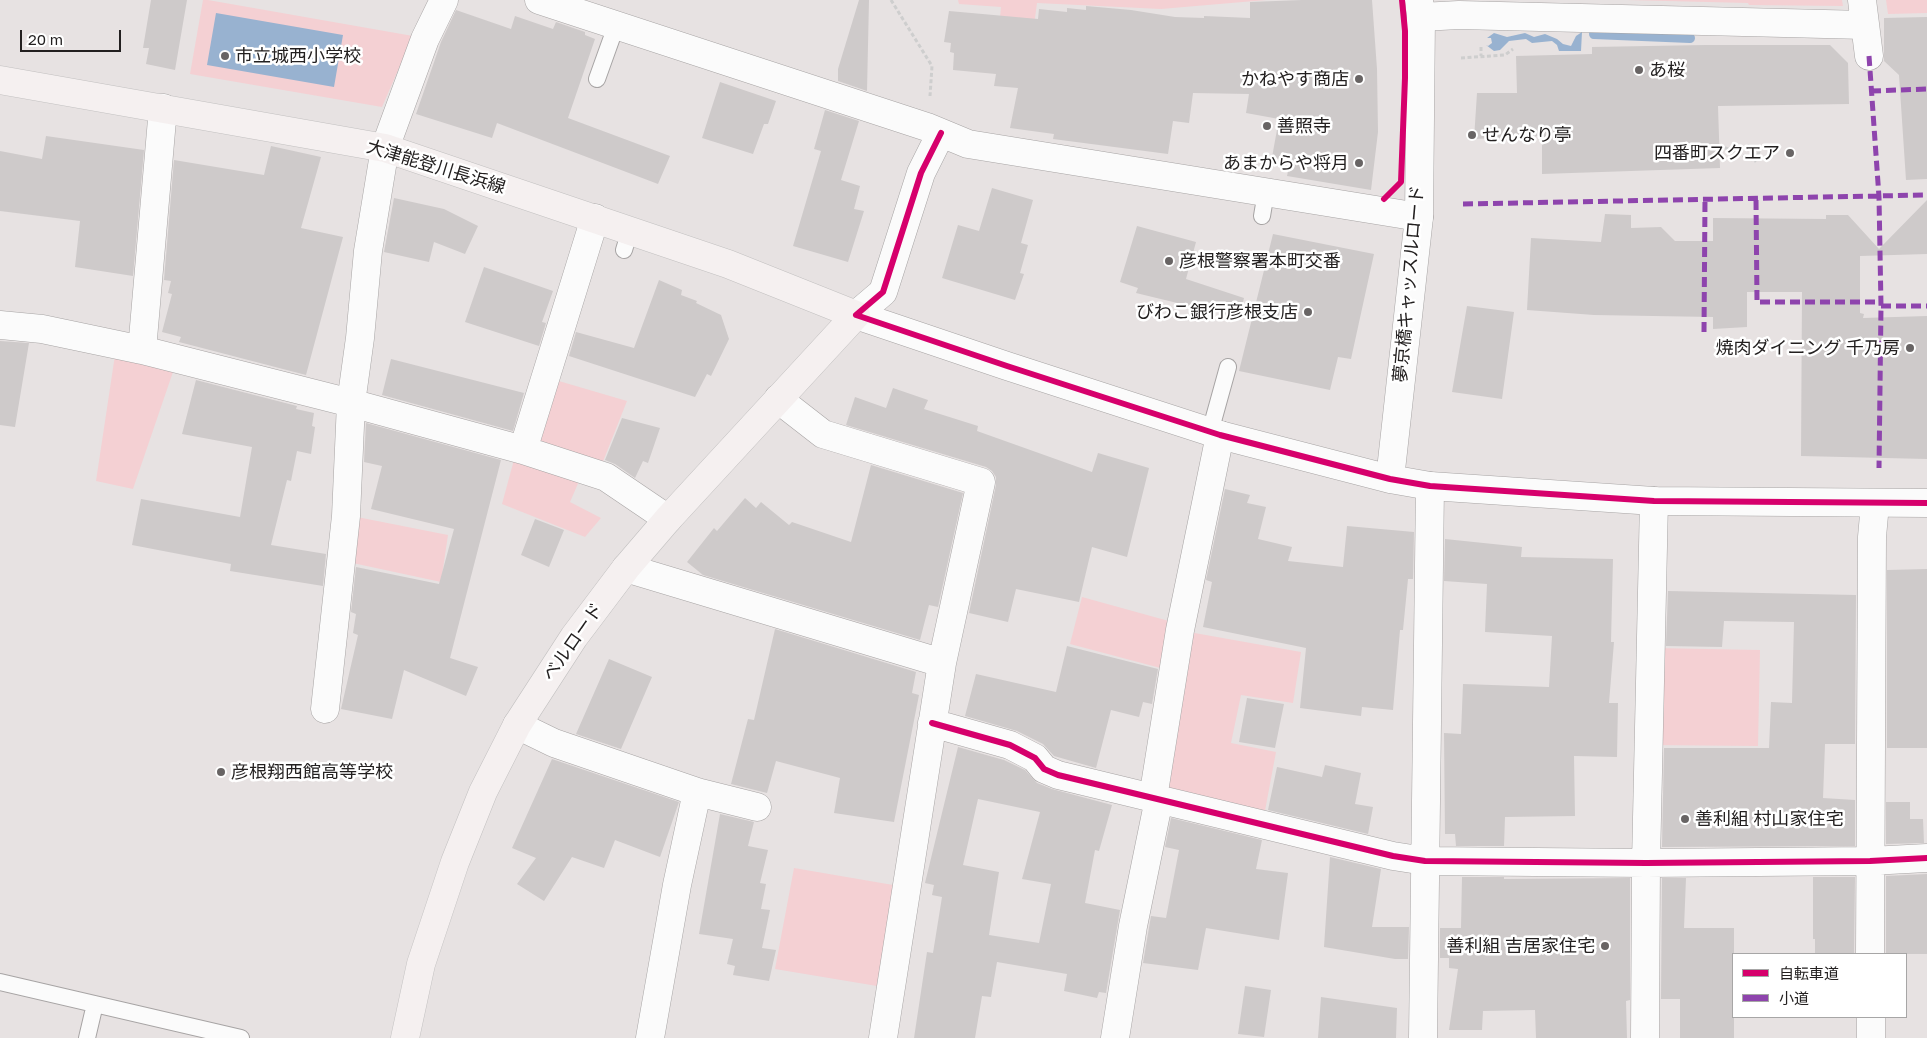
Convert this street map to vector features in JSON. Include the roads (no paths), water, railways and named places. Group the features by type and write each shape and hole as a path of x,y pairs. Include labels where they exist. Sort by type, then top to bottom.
{"main road":[{"name":"大津能登川長浜線","path":"0,80 386,148 543,210 595,218 627,240 728,264 856,315"},
{"name":"ベルロード","path":"405,1038 421,964 455,862 484,792 517,725 574,637 626,568 668,519 856,315"}],"street":[{"path":"326,710 346,516 351,403 364,340 368,251 386,148 425,39 444,0"},
{"path":"539,0 934,130 968,144 1264,204 1419,217"},
{"path":"1420,8 1459,15 1864,13 1869,56"},
{"name":"夢京橋キャッスルロード","path":"1390,478 1419,217 1420,8"},
{"path":"142,350 142,320 163,108"},
{"path":"856,315 883,292 934,130"},
{"path":"523,450 595,218"},
{"path":"856,315 1215,434 1390,478 1430,486 1654,501 1927,503"},
{"path":"6,323 112,339 142,350 351,403 523,450 606,477 668,519"},
{"path":"778,399 823,434 981,482 942,663 883,1038"},
{"path":"1115,1038 1156,798 1180,630 1215,434"},
{"path":"1423,1038 1430,486"},
{"path":"1645,1038 1646,863 1654,501"},
{"path":"1870,953 1872,537 1875,504"},
{"path":"626,568 942,663"},
{"path":"932,723 1010,745 1035,758 1044,769 1058,775 1393,856 1424,861 1790,866 1927,858"},
{"path":"517,725 554,743 697,792 757,807"},
{"path":"650,1038 697,792"},
{"path":"1871,1018 1871,1038"}],"lane":[{"path":"597,79 616,26"},
{"path":"1215,434 1228,368"},
{"path":"0,982 241,1038"},
{"path":"87,1038 96,1004"}],"water":[{"path":"216,13 343,35 334,87 207,65"},
{"path":"1582,32 1581,51 1559,51 1557,45 1552,41 1532,43 1526,39 1509,41 1500,50 1494,51 1486,45 1488,46 1492,43 1491,38 1487,38 1494,33 1507,37 1525,33 1534,37 1545,34 1563,44 1571,46 1576,36"}],"waterway":[{"path":"1594,34 1690,38"}],"place":[{"name":"市立城西小学校","path":"225,56"},
{"name":"あ桜","path":"1639,70"},
{"name":"かねやす商店","path":"1359,79"},
{"name":"善照寺","path":"1267,126"},
{"name":"せんなり亭","path":"1472,135"},
{"name":"四番町スクエア","path":"1790,153"},
{"name":"あまからや将月","path":"1359,163"},
{"name":"彦根警察署本町交番","path":"1169,261"},
{"name":"びわこ銀行彦根支店","path":"1308,312"},
{"name":"焼肉ダイニング 千乃房","path":"1910,348"},
{"name":"彦根翔西館高等学校","path":"221,772"},
{"name":"善利組 村山家住宅","path":"1685,819"},
{"name":"善利組 吉居家住宅","path":"1605,946"}]}
